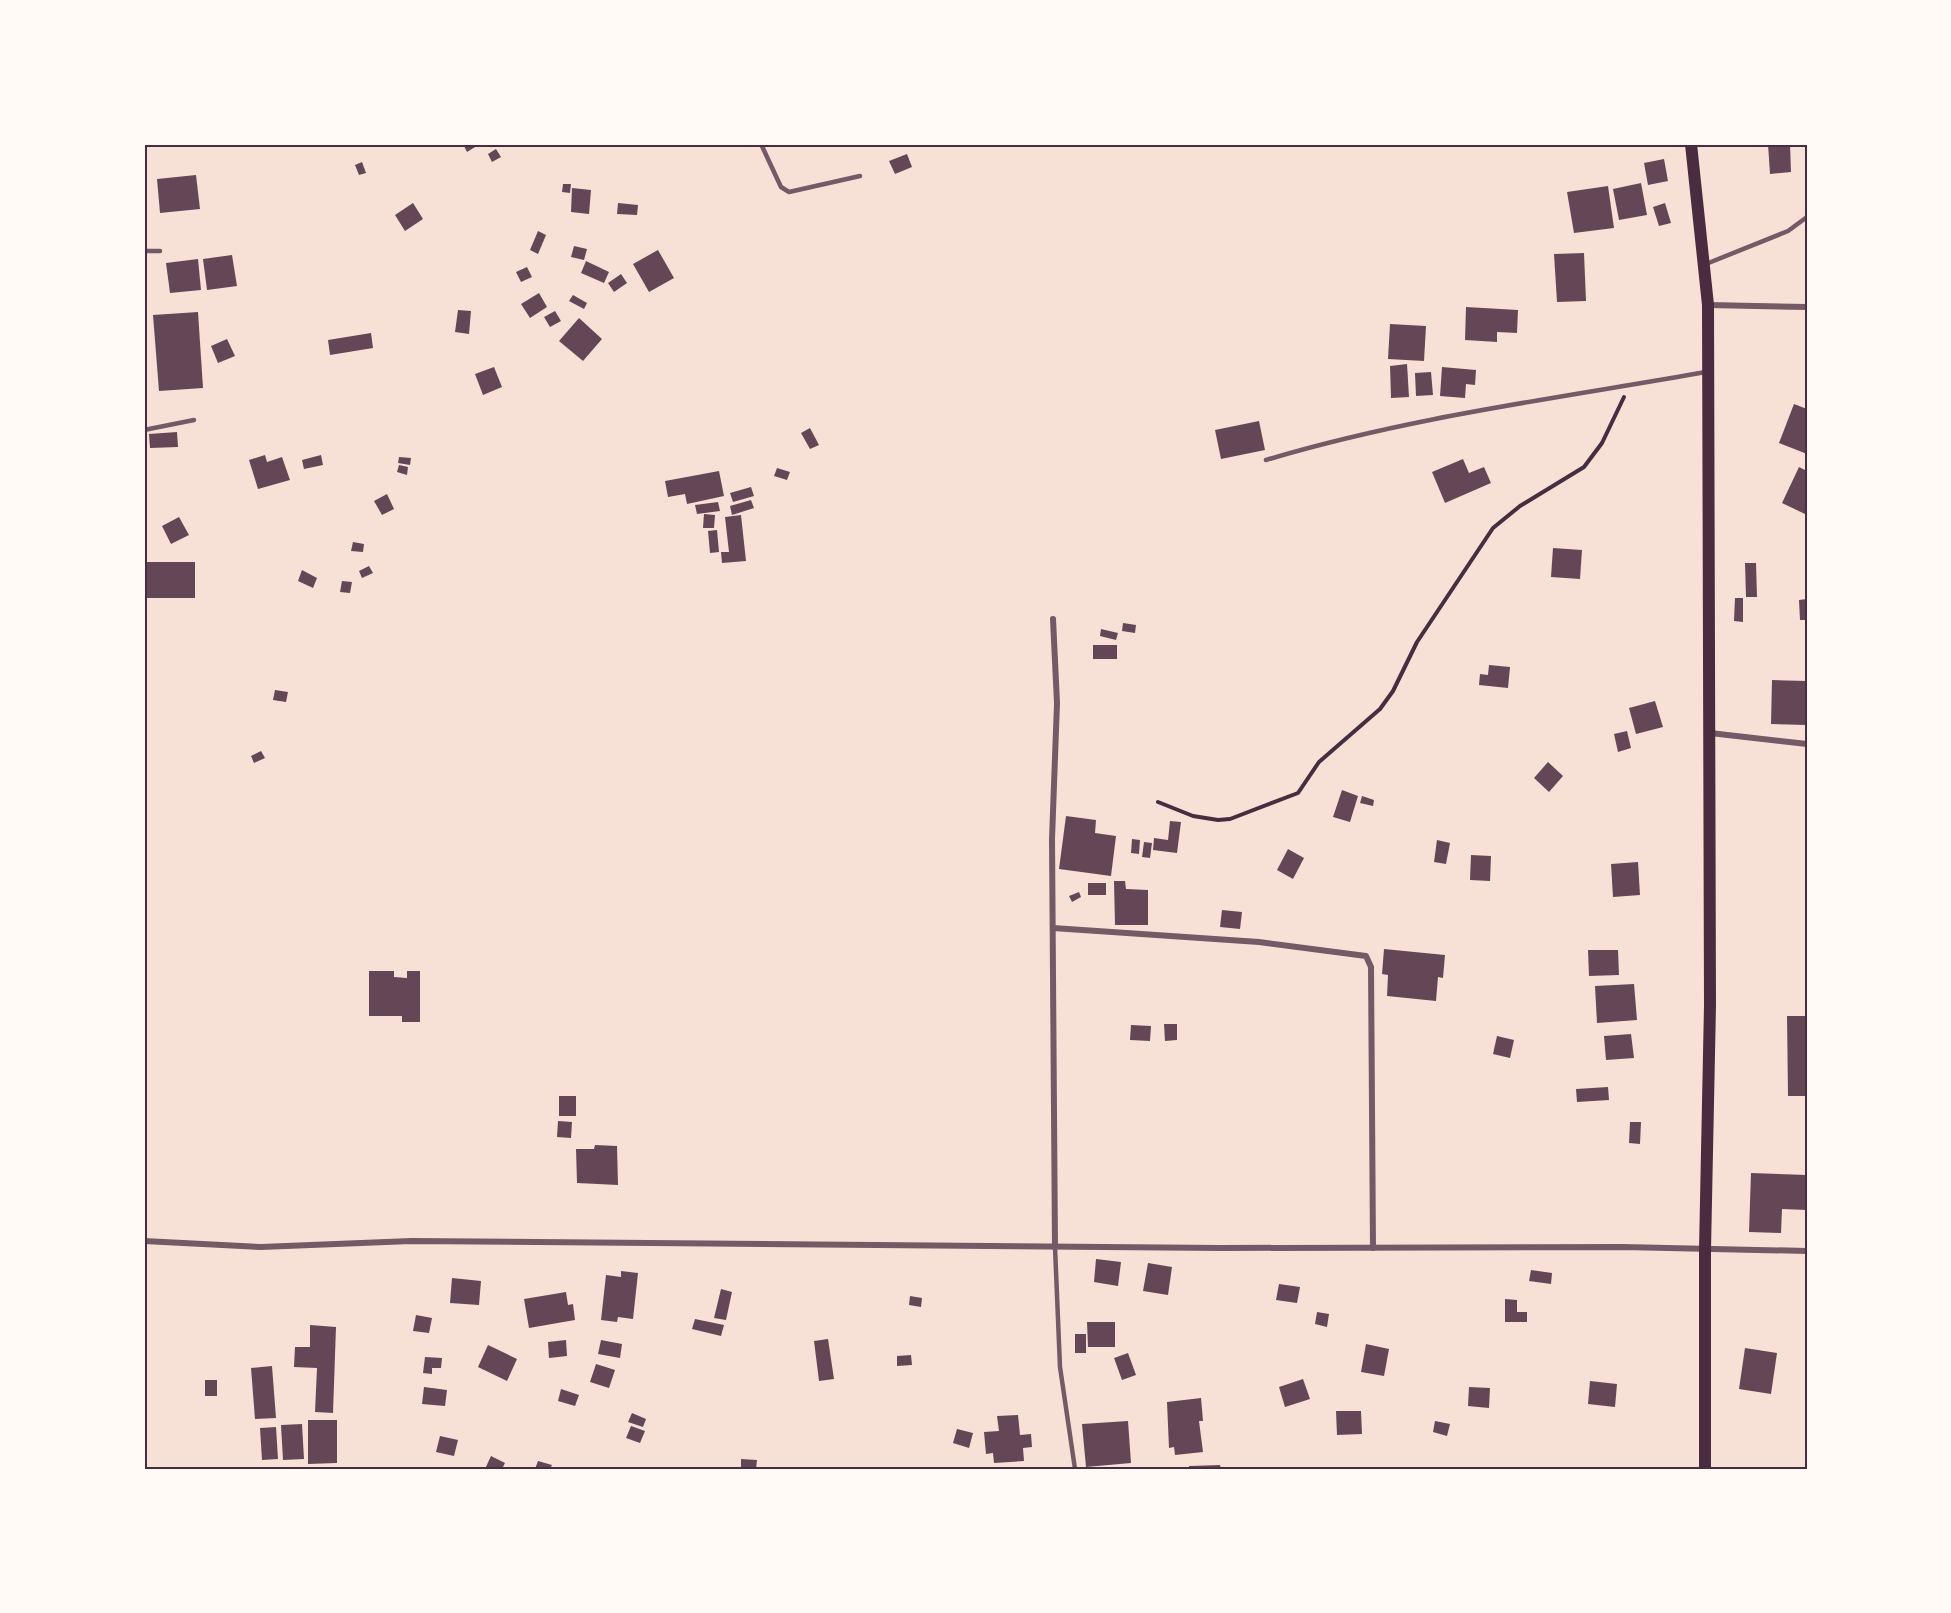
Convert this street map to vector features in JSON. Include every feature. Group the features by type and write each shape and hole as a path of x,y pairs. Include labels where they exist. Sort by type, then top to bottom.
{"main road":[{"path":"1691,144 1708,305 1710,1005 1705,1250 1705,1469"}],"street":[{"path":"1708,305 1807,306"},
{"path":"1053,619 1057,702 1052,839 1055,1247"},
{"path":"1710,733 1807,744"},
{"path":"1053,928 1258,942 1366,957 1371,967 1372,1248"},
{"path":"144,1241 261,1247 434,1242 1055,1247 1623,1247 1807,1251"}],"lane":[{"path":"761,144 781,187 789,192 860,176"},
{"path":"1705,264 1788,231 1807,217"},
{"path":"144,251 160,251"},
{"path":"1266,460 1336,439 1708,372"},
{"path":"144,430 194,420"},
{"path":"1055,1247 1060,1367 1075,1469"}],"path":[{"path":"1158,802 1193,816 1218,820 1230,819 1298,793 1319,762 1380,709 1393,691 1417,642 1493,528 1520,506 1584,467 1595,455 1629,386"}],"building":[{"path":"463,144 480,144 467,152"},
{"path":"1768,144 1790,144 1791,172 1770,174"},
{"path":"496,149 501,157 492,162 488,154"},
{"path":"907,154 912,167 895,174 889,161"},
{"path":"1664,159 1668,181 1648,185 1644,163"},
{"path":"362,162 366,173 359,175 355,165"},
{"path":"196,175 200,209 160,213 157,179"},
{"path":"1641,183 1647,215 1619,220 1613,189"},
{"path":"563,184 571,184 570,193 562,192"},
{"path":"1608,186 1614,228 1574,233 1567,192"},
{"path":"572,188 591,190 589,214 571,212"},
{"path":"413,203 423,219 405,231 395,215"},
{"path":"618,203 638,205 637,215 617,214"},
{"path":"1665,203 1671,223 1659,226 1653,207"},
{"path":"538,231 546,235 538,254 530,250"},
{"path":"574,246 587,249 584,260 571,257"},
{"path":"658,250 674,278 649,292 633,264"},
{"path":"1584,253 1586,301 1557,302 1554,254"},
{"path":"232,255 237,286 207,290 203,259"},
{"path":"198,259 201,290 170,293 166,263"},
{"path":"586,261 609,272 604,283 581,273"},
{"path":"527,267 532,277 521,282 516,272"},
{"path":"621,274 627,283 614,292 608,283"},
{"path":"539,293 547,307 530,318 521,304"},
{"path":"573,295 587,303 584,309 569,301"},
{"path":"1466,307 1518,310 1517,333 1497,332 1497,342 1465,340"},
{"path":"458,310 471,311 469,334 455,332"},
{"path":"555,311 561,321 550,327 544,317"},
{"path":"198,312 203,388 159,391 153,315"},
{"path":"579,318 602,339 583,361 559,341"},
{"path":"1390,324 1426,326 1424,361 1388,359"},
{"path":"371,333 373,348 330,355 328,340"},
{"path":"227,339 235,356 218,363 211,346"},
{"path":"1407,364 1409,397 1391,398 1390,366"},
{"path":"494,367 502,387 483,395 475,374"},
{"path":"1442,367 1476,370 1475,385 1466,384 1465,398 1440,396"},
{"path":"1431,372 1433,395 1416,396 1415,373"},
{"path":"1794,404 1807,409 1807,454 1779,443"},
{"path":"1259,421 1265,450 1221,459 1215,430"},
{"path":"810,428 819,445 810,449 801,433"},
{"path":"177,432 178,447 150,448 149,434"},
{"path":"265,455 267,462 282,457 290,480 258,489 249,460"},
{"path":"321,455 323,465 304,469 302,460"},
{"path":"399,457 411,458 410,465 398,463"},
{"path":"1463,459 1469,473 1484,467 1491,483 1445,503 1432,472"},
{"path":"399,465 408,467 407,475 397,472"},
{"path":"1799,467 1807,471 1807,515 1782,503"},
{"path":"777,468 790,472 787,480 774,476"},
{"path":"719,471 724,496 687,504 685,494 668,497 665,481"},
{"path":"751,487 754,496 733,502 730,493"},
{"path":"387,494 394,509 382,515 374,501"},
{"path":"751,500 754,508 732,515 730,506"},
{"path":"718,502 720,511 697,514 695,505"},
{"path":"704,514 715,515 714,528 703,528"},
{"path":"741,515 746,561 722,563 721,552 729,552 725,517"},
{"path":"179,517 189,535 171,544 162,526"},
{"path":"717,530 719,552 710,553 708,531"},
{"path":"353,542 364,544 363,552 351,551"},
{"path":"1553,548 1582,550 1580,579 1551,577"},
{"path":"144,562 195,562 195,598 144,598"},
{"path":"1745,563 1756,563 1757,597 1746,597"},
{"path":"369,566 373,573 362,578 359,571"},
{"path":"302,570 317,578 313,588 298,581"},
{"path":"342,581 352,582 350,593 340,592"},
{"path":"1735,598 1743,598 1743,622 1734,621"},
{"path":"1807,599 1807,620 1800,620 1799,600"},
{"path":"1123,623 1136,625 1135,633 1122,631"},
{"path":"1101,629 1118,633 1116,640 1100,636"},
{"path":"1093,645 1117,645 1117,659 1093,659"},
{"path":"1489,665 1510,667 1508,688 1479,685 1480,674 1488,675"},
{"path":"1772,680 1807,681 1807,725 1771,724"},
{"path":"275,690 288,692 286,702 273,700"},
{"path":"1655,701 1663,727 1636,734 1629,708"},
{"path":"1627,731 1631,748 1618,752 1614,734"},
{"path":"261,751 265,758 254,763 251,756"},
{"path":"1548,762 1563,776 1549,792 1534,778"},
{"path":"1342,790 1358,796 1350,822 1333,817"},
{"path":"1362,796 1374,800 1373,806 1360,803"},
{"path":"1066,816 1096,820 1095,833 1116,836 1111,876 1059,869"},
{"path":"1170,821 1181,822 1177,853 1153,850 1154,838 1168,840"},
{"path":"1132,839 1140,840 1139,854 1131,853"},
{"path":"1437,840 1450,843 1446,864 1434,862"},
{"path":"1144,842 1152,843 1150,858 1142,857"},
{"path":"1288,849 1304,858 1293,879 1277,870"},
{"path":"1471,855 1491,856 1490,881 1470,880"},
{"path":"1638,862 1640,895 1613,897 1611,864"},
{"path":"1114,881 1125,881 1126,889 1148,890 1148,925 1115,925"},
{"path":"1088,883 1106,883 1106,895 1088,895"},
{"path":"1079,892 1081,897 1072,902 1069,896"},
{"path":"1222,910 1242,912 1240,929 1220,927"},
{"path":"1384,949 1445,955 1443,978 1438,977 1436,1001 1387,996 1388,975 1382,974"},
{"path":"1588,950 1618,950 1619,975 1589,976"},
{"path":"369,971 394,971 394,977 407,978 407,971 420,971 420,1022 402,1022 402,1016 369,1016"},
{"path":"1634,984 1637,1020 1597,1023 1595,986"},
{"path":"1787,1016 1807,1016 1807,1096 1788,1096"},
{"path":"1164,1024 1177,1024 1177,1040 1165,1041"},
{"path":"1131,1025 1151,1026 1150,1041 1130,1040"},
{"path":"1631,1034 1634,1058 1606,1060 1604,1036"},
{"path":"1497,1036 1514,1040 1510,1058 1493,1054"},
{"path":"1608,1087 1609,1100 1577,1102 1576,1089"},
{"path":"559,1096 576,1096 576,1116 559,1116"},
{"path":"558,1121 572,1122 571,1138 557,1137"},
{"path":"1630,1122 1641,1122 1640,1144 1629,1143"},
{"path":"595,1145 617,1146 618,1185 577,1183 576,1149 594,1149"},
{"path":"1751,1173 1807,1175 1807,1210 1782,1209 1781,1233 1749,1232"},
{"path":"1096,1259 1121,1262 1118,1286 1094,1282"},
{"path":"1148,1263 1172,1267 1168,1295 1143,1291"},
{"path":"1531,1270 1552,1273 1551,1284 1529,1281"},
{"path":"621,1271 638,1273 633,1319 618,1317 617,1322 601,1320 606,1275 621,1277"},
{"path":"452,1278 481,1281 479,1305 450,1303"},
{"path":"1279,1284 1300,1287 1297,1303 1276,1300"},
{"path":"721,1289 732,1292 726,1320 714,1318"},
{"path":"566,1292 568,1305 573,1304 575,1320 529,1328 524,1299"},
{"path":"910,1296 922,1298 921,1307 909,1305"},
{"path":"1505,1299 1517,1300 1517,1312 1527,1312 1527,1322 1505,1322"},
{"path":"1317,1312 1329,1314 1327,1327 1315,1324"},
{"path":"416,1315 432,1318 429,1333 413,1331"},
{"path":"695,1319 724,1325 721,1336 692,1329"},
{"path":"1087,1322 1115,1322 1115,1347 1088,1347"},
{"path":"310,1325 336,1327 333,1413 315,1412 317,1368 294,1367 295,1347 310,1347"},
{"path":"1075,1334 1086,1334 1086,1353 1075,1353"},
{"path":"828,1339 834,1379 819,1381 814,1341"},
{"path":"566,1340 567,1356 549,1358 548,1342"},
{"path":"601,1340 622,1344 620,1358 598,1354"},
{"path":"1366,1344 1389,1349 1384,1376 1361,1372"},
{"path":"488,1345 517,1359 507,1381 478,1367"},
{"path":"1745,1348 1777,1353 1771,1394 1739,1389"},
{"path":"1128,1353 1136,1375 1122,1380 1114,1358"},
{"path":"911,1355 912,1365 897,1366 897,1356"},
{"path":"425,1357 442,1358 441,1368 432,1368 432,1374 423,1373"},
{"path":"596,1364 615,1370 609,1388 590,1382"},
{"path":"272,1366 276,1418 255,1419 251,1368"},
{"path":"1303,1379 1310,1399 1285,1407 1279,1387"},
{"path":"205,1380 217,1380 217,1396 205,1396"},
{"path":"1590,1381 1617,1384 1615,1407 1588,1404"},
{"path":"424,1387 447,1390 445,1406 422,1404"},
{"path":"1469,1387 1490,1388 1489,1408 1468,1406"},
{"path":"561,1389 579,1395 575,1406 558,1401"},
{"path":"1201,1398 1203,1421 1199,1421 1203,1452 1175,1455 1174,1447 1169,1448 1167,1402"},
{"path":"1336,1411 1361,1411 1362,1434 1337,1435"},
{"path":"632,1413 646,1419 643,1427 628,1422"},
{"path":"1018,1415 1020,1435 1031,1434 1032,1447 1023,1448 1024,1461 994,1463 993,1453 986,1454 984,1432 999,1431 997,1416"},
{"path":"308,1420 337,1420 337,1463 308,1464"},
{"path":"1128,1421 1131,1463 1086,1467 1082,1424"},
{"path":"1435,1421 1450,1424 1447,1436 1433,1432"},
{"path":"302,1424 304,1459 283,1460 281,1425"},
{"path":"631,1426 645,1431 640,1443 626,1438"},
{"path":"276,1427 278,1459 262,1460 260,1428"},
{"path":"957,1429 973,1433 969,1448 953,1443"},
{"path":"440,1436 458,1440 454,1456 436,1452"},
{"path":"491,1456 505,1463 502,1469 485,1469"},
{"path":"741,1459 757,1460 756,1469 741,1469"},
{"path":"538,1461 552,1465 550,1469 535,1469"},
{"path":"1220,1465 1221,1469 1189,1469 1189,1466"}]}
